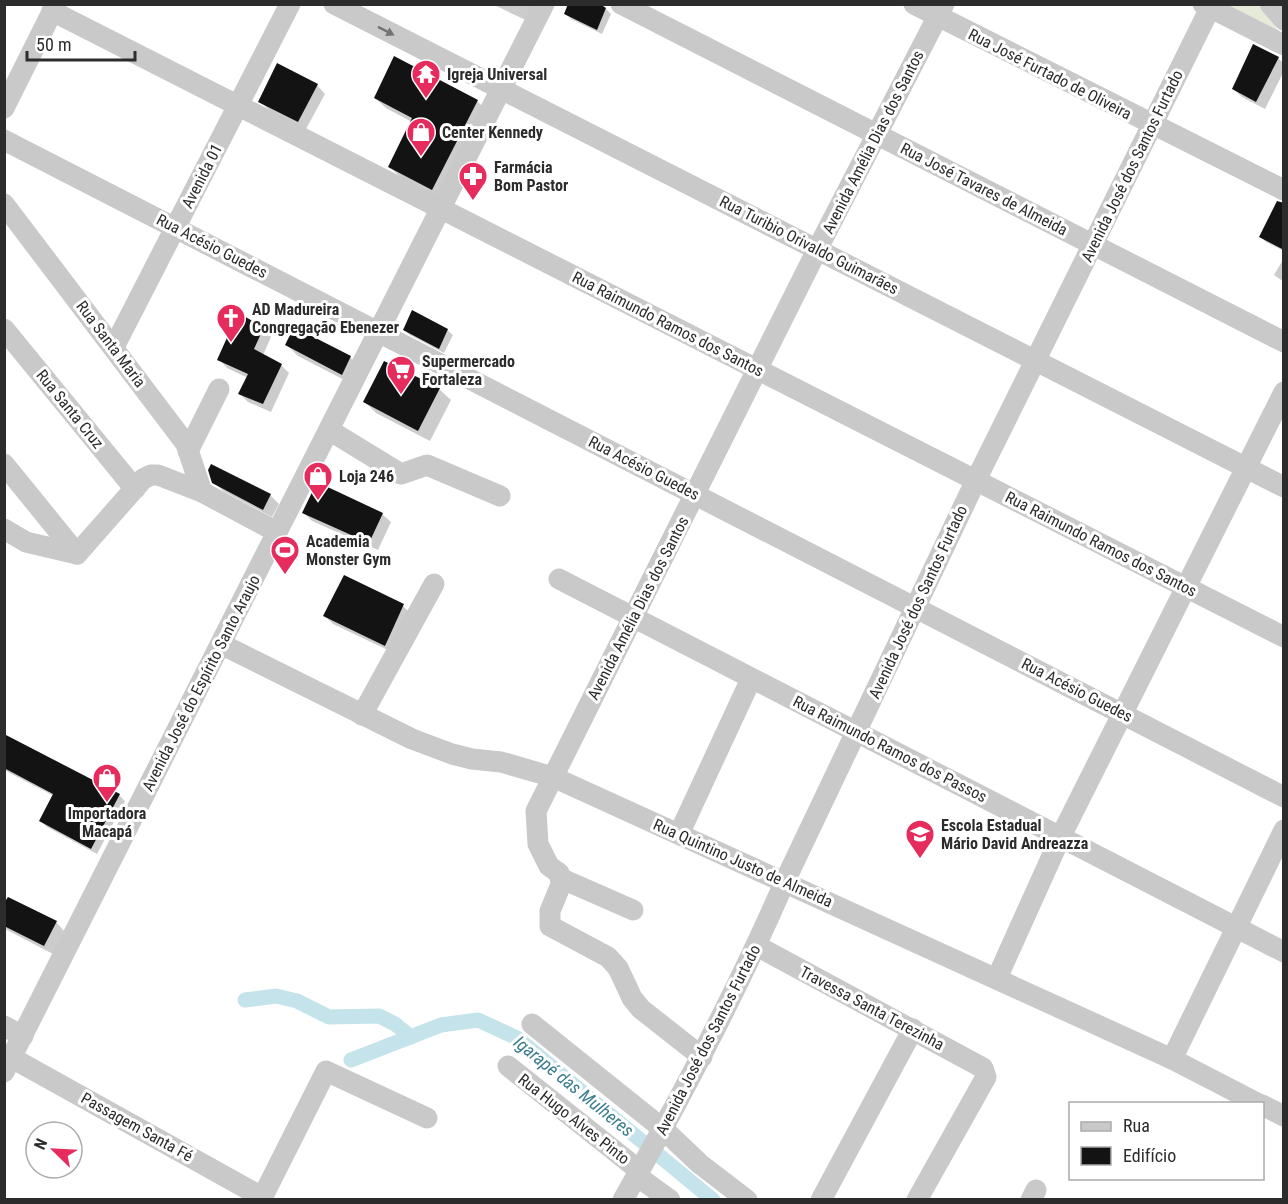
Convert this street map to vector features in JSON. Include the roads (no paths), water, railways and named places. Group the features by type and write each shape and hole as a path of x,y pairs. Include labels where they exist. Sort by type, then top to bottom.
{"street":[{"name":"Avenida 01","path":"114,347 290,4"},
{"name":"Rua Turibio Orivaldo Guimarães","path":"334,4 1284,486"},
{"name":"Avenida José do Espírito Santo Araujo","path":"8,1065 544,4"},
{"name":"Rua José Tavares de Almeida","path":"621,4 1284,342"},
{"name":"Rua José Furtado de Oliveira","path":"914,4 940,10 1152,125 1284,190"},
{"path":"1270,4 1284,20"},
{"path":"1208,6 1284,45"},
{"name":"Avenida José dos Santos Furtado","path":"623,1200 702,1057 757,946 785,881 976,480 1152,125 1208,6"},
{"name":"Rua Raimundo Ramos dos Santos","path":"54,8 238,105 1284,637"},
{"path":"4,108 54,8"},
{"name":"Avenida Amélia Dias dos Santos","path":"560,879 559,873 549,866 538,844 536,811 940,10"},
{"name":"Rua Acésio Guedes","path":"4,140 1284,797"},
{"name":"Rua Santa Maria","path":"4,204 186,444 202,492"},
{"name":"Rua Santa Cruz","path":"4,329 135,489"},
{"path":"188,451 219,389"},
{"path":"997,978 1061,837 1284,392"},
{"path":"329,430 401,474 427,465 500,496"},
{"path":"4,464 77,554"},
{"path":"77,554 143,479 151,475 158,475 202,492 277,532"},
{"path":"4,530 26,542 77,554"},
{"name":"Rua Raimundo Ramos dos Passos","path":"559,579 1284,952"},
{"path":"362,715 434,584"},
{"name":"Rua Quintino Justo de Almeida","path":"221,644 412,739 452,754 501,762 553,777 997,978 1172,1059 1257,1102"},
{"path":"679,834 752,679"},
{"path":"1172,1059 1284,830"},
{"path":"560,879 633,910"},
{"path":"560,879 562,882 550,911 550,926 608,957 618,968 632,998 641,1009 702,1057"},
{"name":"Travessa Santa Terezinha","path":"757,946 983,1068 986,1077 916,1200"},
{"path":"532,1024 660,1134 747,1200"},
{"path":"4,1026 23,1036"},
{"path":"821,1200 914,1029"},
{"name":"Passagem Santa Fé","path":"8,1065 262,1198"},
{"name":"Rua Hugo Alves Pinto","path":"508,1066 640,1170 670,1200"},
{"path":"262,1198 326,1071 428,1118"},
{"name":"Rua Quintino Justo de Almeida","path":"1264,1106 1284,1116"}],"waterway":[{"path":"245,1000 276,996 297,1001 329,1017 379,1016 395,1024 411,1037"},
{"name":"Igarapé das Mulheres","path":"351,1060 441,1025 478,1020 517,1038 713,1200"}],"place":[{"name":"Igreja Universal","path":"426,100"},
{"name":"Center Kennedy","path":"421,158"},
{"name":"Farmácia Bom Pastor","path":"473,202"},
{"name":"AD Madureira Congregação Ebenezer","path":"231,344"},
{"name":"Supermercado Fortaleza","path":"401,396"},
{"name":"Loja 246","path":"318,502"},
{"name":"Academia Monster Gym","path":"285,576"},
{"name":"Importadora Macapá","path":"107,804"},
{"name":"Escola Estadual Mário David Andreazza","path":"920,860"}]}
